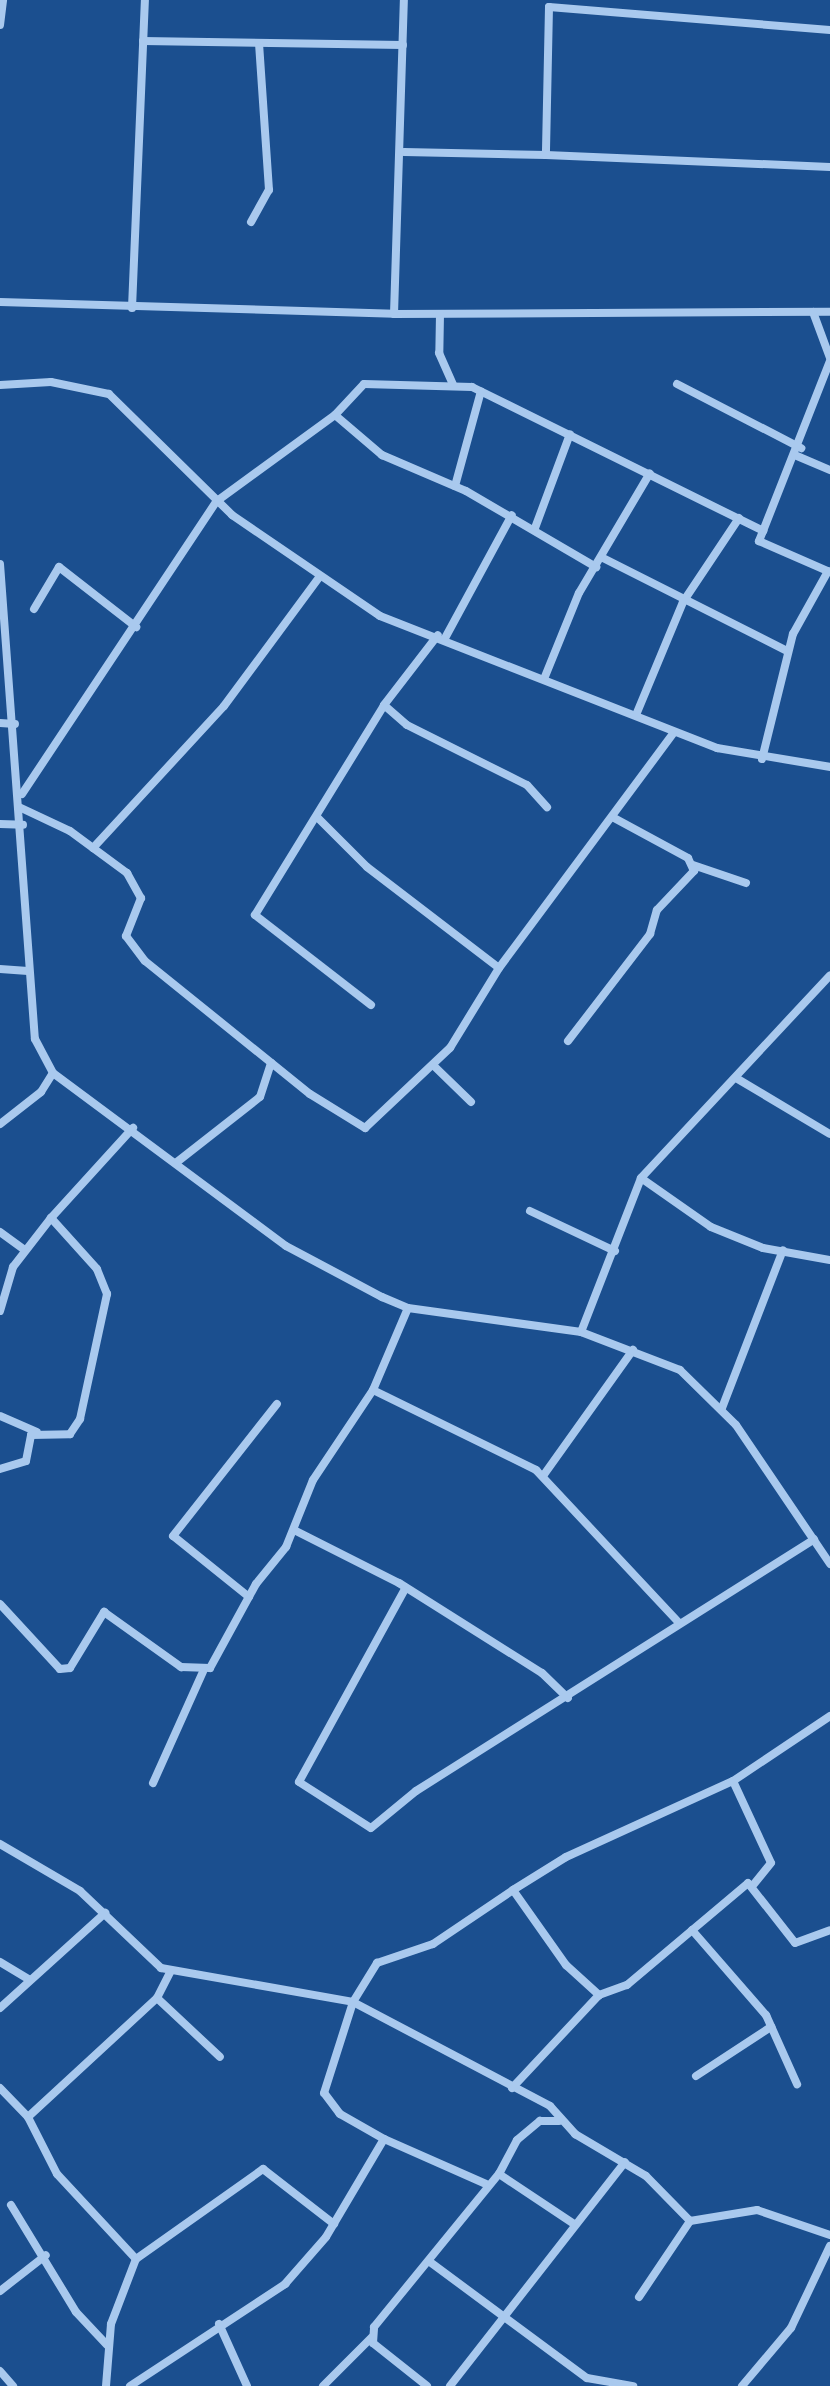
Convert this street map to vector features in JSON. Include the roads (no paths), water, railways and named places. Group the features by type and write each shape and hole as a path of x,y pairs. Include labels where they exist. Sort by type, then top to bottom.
{"street":[{"path":"0,25 3,0"},
{"path":"132,308 145,0"},
{"path":"394,314 404,152 404,0"},
{"path":"546,155 549,4 830,30"},
{"path":"143,41 403,45"},
{"path":"251,222 269,190 259,43"},
{"path":"404,152 830,167"},
{"path":"0,302 394,314 830,312"},
{"path":"762,759 787,651 829,572 759,541 799,452 830,360 813,312"},
{"path":"440,314 439,353 453,384"},
{"path":"0,385 51,382 109,394 217,501 318,579 380,616 441,637 674,732 762,759 830,767"},
{"path":"21,795 136,627 217,501 335,415 364,384 453,384 481,391 763,531"},
{"path":"677,384 830,470"},
{"path":"455,486 481,391"},
{"path":"335,415 363,444 512,515 596,567"},
{"path":"535,528 570,434"},
{"path":"544,679 596,567 650,473"},
{"path":"371,1005 255,915 257,900 318,818 384,705 441,637 512,515"},
{"path":"636,715 683,602 739,518"},
{"path":"603,558 683,602 787,651"},
{"path":"0,564 21,795 19,807 23,825 28,971 35,1039 53,1073 133,1128 286,1246 408,1308 581,1332 680,1370 722,1408 830,1564"},
{"path":"34,609 59,567 136,627"},
{"path":"93,848 224,706 318,579"},
{"path":"384,705 407,725 527,785 547,807"},
{"path":"0,723 15,724"},
{"path":"19,807 93,848 139,889 126,936 145,961 271,1063 365,1128 433,1065 480,1007 499,968 614,818 674,732"},
{"path":"318,818 367,867 499,968"},
{"path":"614,818 693,865 746,883"},
{"path":"0,824 23,825"},
{"path":"568,1041 693,865"},
{"path":"0,969 28,971"},
{"path":"581,1332 641,1178 830,975"},
{"path":"177,1162 260,1097 271,1063"},
{"path":"433,1065 471,1102"},
{"path":"0,1124 41,1092 53,1073"},
{"path":"736,1078 830,1134"},
{"path":"0,1311 25,1250 133,1128"},
{"path":"641,1178 711,1227 783,1250 830,1260"},
{"path":"530,1211 615,1251"},
{"path":"0,1416 37,1432 75,1431 107,1302 97,1269 51,1218"},
{"path":"0,1232 25,1250"},
{"path":"722,1408 783,1250"},
{"path":"153,1783 203,1672 294,1530 313,1480 373,1390 408,1308"},
{"path":"543,1476 633,1350"},
{"path":"373,1390 543,1476 678,1622"},
{"path":"249,1597 173,1536 277,1404"},
{"path":"0,1469 26,1461 37,1432"},
{"path":"294,1530 405,1589 542,1673 568,1698"},
{"path":"405,1589 300,1786 374,1828 416,1791 568,1698 678,1622 814,1539"},
{"path":"0,1604 60,1669 70,1668 104,1612 181,1667 203,1672"},
{"path":"486,2184 384,2139 340,2114 324,2093 353,2002 377,1963 433,1944 566,1857 733,1781 830,1716"},
{"path":"512,2088 599,1995 627,1985 692,1930 754,1884 771,1863 733,1781"},
{"path":"0,1844 105,1913 171,1970 353,2002 550,2106 559,2121 625,2162 690,2221"},
{"path":"754,1884 795,1943 830,1930"},
{"path":"513,1890 566,1965 599,1995"},
{"path":"0,2008 28,1979 105,1913"},
{"path":"692,1930 771,2027 797,2084"},
{"path":"0,1962 28,1979"},
{"path":"28,2117 157,1998 171,1970"},
{"path":"157,1998 220,2057"},
{"path":"696,2076 771,2027"},
{"path":"0,2088 28,2117 57,2174 136,2259"},
{"path":"323,2386 372,2337 486,2184 499,2174 531,2126 559,2121"},
{"path":"130,2386 219,2324 285,2284 334,2224 384,2139"},
{"path":"450,2386 625,2162"},
{"path":"106,2386 107,2345 136,2259 263,2169 334,2224"},
{"path":"499,2174 574,2224"},
{"path":"11,2205 46,2255 76,2312 107,2345"},
{"path":"639,2297 690,2221 757,2210 830,2235"},
{"path":"742,2386 791,2328 830,2246"},
{"path":"0,2291 46,2255"},
{"path":"430,2262 587,2378 633,2386"},
{"path":"219,2324 247,2386"},
{"path":"372,2337 427,2386"},
{"path":"0,2371 13,2386"}]}
